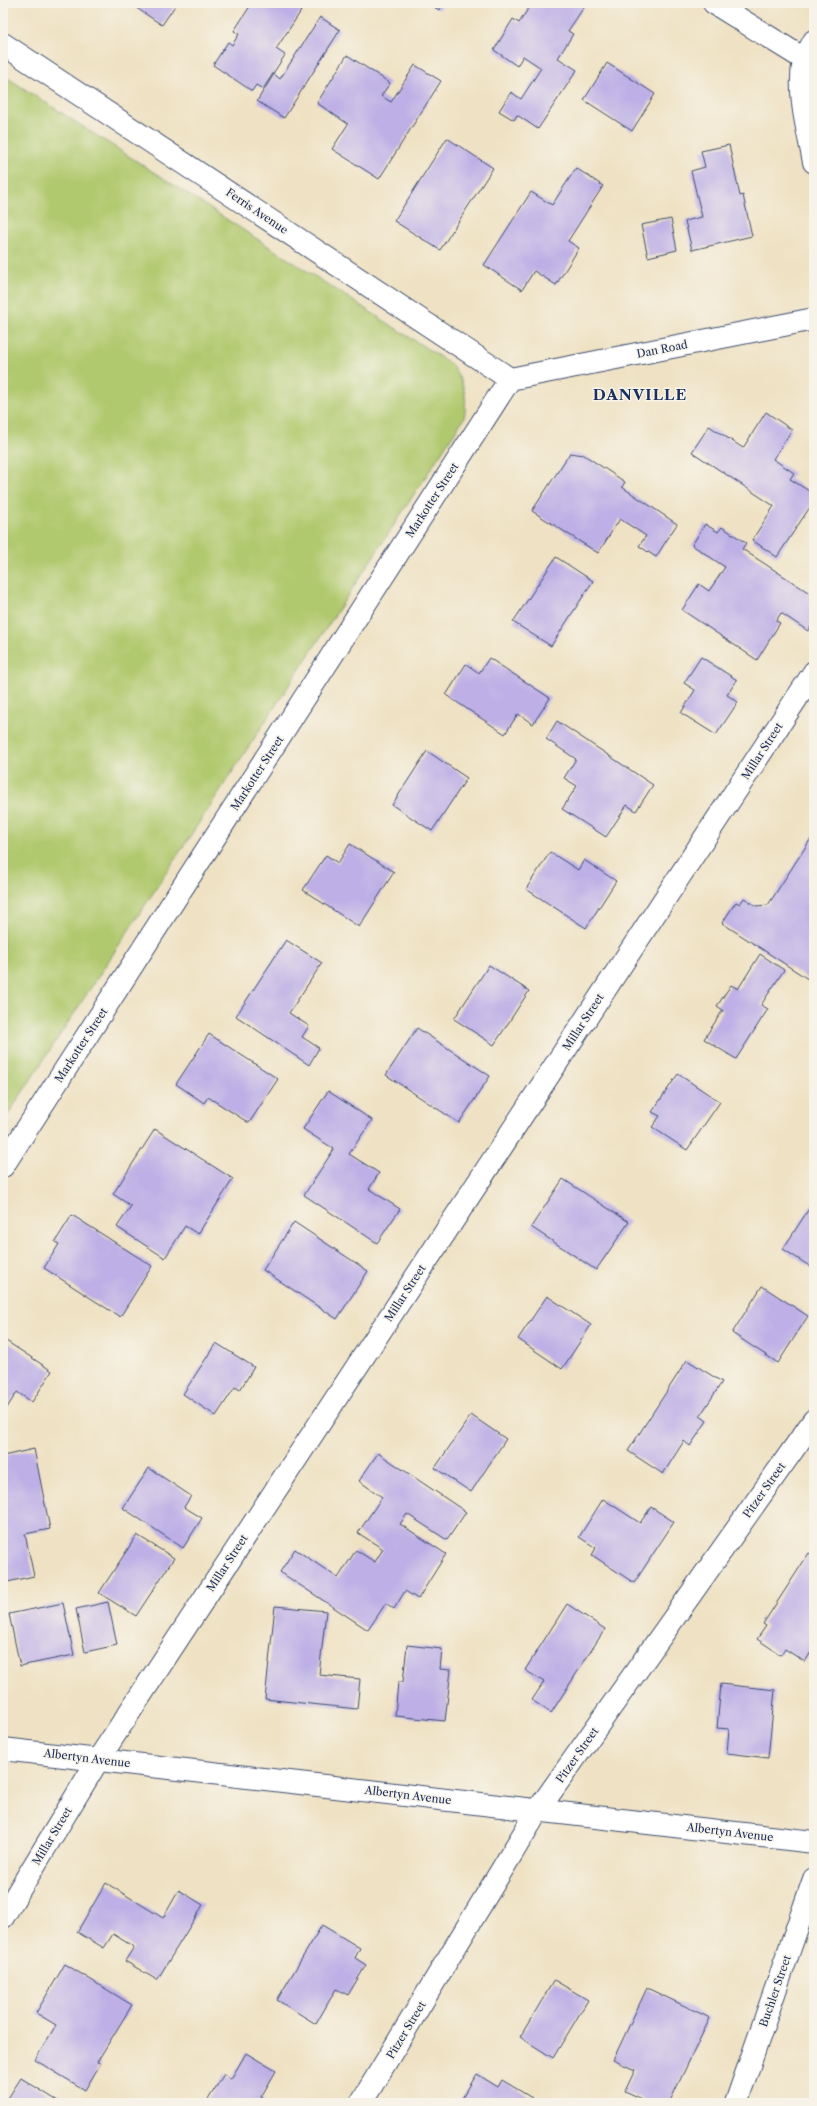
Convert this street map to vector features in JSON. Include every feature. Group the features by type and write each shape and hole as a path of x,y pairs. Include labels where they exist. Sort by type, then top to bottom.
{"street":[{"path":"714,3 809,50 802,80 805,114 814,162"},
{"name":"Ferris Avenue","path":"3,44 510,379"},
{"name":"Dan Road","path":"510,379 814,318"},
{"name":"Markotter Street","path":"3,1166 510,379"},
{"name":"Millar Street","path":"3,1918 98,1760 814,672"},
{"name":"Pitzer Street","path":"361,2103 538,1810 814,1420"},
{"name":"Albertyn Avenue","path":"3,1748 814,1842"},
{"name":"Buchler Street","path":"736,2103 814,1879"}],"green space":[{"path":"3,75 451,364 462,383 465,396 465,410 464,418 3,1122"}],"building":[{"path":"129,3 177,3 162,25"},
{"path":"252,3 288,3 301,11 276,49 285,55 263,89 256,85 252,91 213,65 228,42 232,45 239,34 234,31"},
{"path":"428,3 444,3 439,10"},
{"path":"532,3 586,4 568,31 573,34 558,58 577,70 538,129 517,115 514,120 499,111 511,92 521,99 541,68 523,56 517,66 494,50 513,19 519,23"},
{"path":"320,17 340,30 284,118 257,101 274,74 280,79"},
{"path":"347,55 390,83 381,96 391,102 415,65 441,81 379,179 332,149 348,124 317,103"},
{"path":"607,63 655,94 632,131 584,100"},
{"path":"447,138 493,168 440,250 394,221"},
{"path":"729,145 740,196 743,195 752,236 692,250 685,221 702,217 691,171 705,167 701,151"},
{"path":"576,168 603,186 568,241 579,248 556,285 534,271 522,290 484,265 531,192 552,205"},
{"path":"671,219 677,250 648,257 641,225"},
{"path":"766,412 792,430 773,459 794,473 790,479 814,494 814,501 777,557 752,540 774,506 692,452 709,426 743,448"},
{"path":"570,453 584,455 625,482 622,487 677,524 656,557 639,546 646,536 620,519 598,553 532,511"},
{"path":"705,524 718,532 722,527 746,543 742,549 814,596 814,622 808,631 781,613 776,621 780,623 757,660 682,610 699,584 709,591 725,567 692,545"},
{"path":"556,557 593,581 551,646 513,622"},
{"path":"701,657 737,680 727,695 738,702 716,735 681,713 695,690 684,683"},
{"path":"489,658 550,698 533,724 518,714 505,734 446,695 466,664 479,673"},
{"path":"557,721 653,785 636,811 627,805 606,837 562,809 577,786 564,778 576,759 546,739"},
{"path":"427,751 467,778 432,831 392,805"},
{"path":"812,837 814,838 814,983 722,923 736,902 740,904 744,898 756,906 768,905"},
{"path":"350,844 394,872 359,927 303,890 326,855 338,863"},
{"path":"550,852 578,870 584,860 616,881 586,928 526,889"},
{"path":"286,940 322,963 289,1013 309,1026 302,1037 319,1048 309,1065 236,1016"},
{"path":"760,954 784,970 761,1005 768,1009 736,1059 704,1039 723,1010 717,1006 731,985 738,989"},
{"path":"489,965 529,991 494,1045 454,1019"},
{"path":"417,1028 490,1076 459,1123 386,1075"},
{"path":"209,1034 278,1079 249,1123 208,1097 204,1103 176,1084"},
{"path":"678,1074 720,1102 687,1150 652,1127 660,1116 652,1112"},
{"path":"328,1091 372,1120 349,1154 379,1173 369,1189 400,1209 377,1243 304,1195 334,1149 303,1129"},
{"path":"155,1129 233,1179 198,1234 185,1226 165,1258 117,1227 131,1206 113,1194"},
{"path":"563,1179 629,1222 596,1270 531,1227"},
{"path":"814,1201 814,1269 783,1249"},
{"path":"72,1215 152,1266 120,1317 44,1268 59,1244 55,1242"},
{"path":"294,1222 368,1271 337,1319 263,1270"},
{"path":"762,1286 808,1316 778,1363 732,1333"},
{"path":"547,1296 591,1325 562,1369 518,1339"},
{"path":"3,1339 52,1371 32,1402 17,1392 3,1414"},
{"path":"216,1343 254,1367 240,1390 235,1387 216,1416 183,1394"},
{"path":"687,1360 722,1382 700,1416 707,1421 690,1446 684,1441 663,1474 628,1451"},
{"path":"471,1415 506,1439 471,1492 435,1468"},
{"path":"34,1449 50,1529 25,1534 34,1576 3,1583 3,1456"},
{"path":"378,1453 466,1512 447,1540 407,1514 400,1524 446,1554 418,1599 405,1591 394,1609 386,1603 368,1630 280,1572 295,1549 338,1578 356,1550 375,1562 383,1549 358,1533 382,1497 359,1481"},
{"path":"149,1468 191,1496 184,1507 202,1518 183,1548 123,1508"},
{"path":"603,1499 640,1523 651,1507 674,1522 634,1583 592,1555 596,1548 579,1537"},
{"path":"137,1535 174,1558 136,1616 99,1593"},
{"path":"809,1553 814,1556 814,1647 805,1662 785,1649 781,1655 757,1639 766,1626 763,1624"},
{"path":"108,1602 117,1645 85,1652 76,1609"},
{"path":"63,1603 74,1655 20,1666 9,1614"},
{"path":"567,1604 605,1629 551,1713 532,1700 544,1682 525,1670"},
{"path":"275,1606 326,1611 319,1675 360,1679 357,1709 265,1699"},
{"path":"407,1645 442,1649 440,1669 451,1670 445,1721 395,1716 398,1682 403,1682"},
{"path":"721,1684 775,1690 768,1758 727,1753 729,1729 717,1728"},
{"path":"106,1883 163,1918 179,1890 203,1905 157,1980 125,1961 134,1947 113,1934 104,1948 77,1932"},
{"path":"322,1925 360,1948 355,1958 366,1965 348,1995 336,1989 316,2024 277,2000"},
{"path":"65,1964 132,2005 97,2062 101,2063 85,2090 35,2060 56,2025 36,2013"},
{"path":"554,1980 588,2000 553,2058 520,2037"},
{"path":"647,1988 710,2018 669,2103 651,2103 625,2091 635,2070 613,2060"},
{"path":"246,2053 276,2071 261,2097 264,2099 262,2103 206,2103 224,2074 231,2079"},
{"path":"477,2074 498,2087 502,2080 532,2098 529,2103 459,2103"},
{"path":"21,2078 61,2103 5,2103"}],"district":[{"name":"DANVILLE","path":"640,395"}]}
